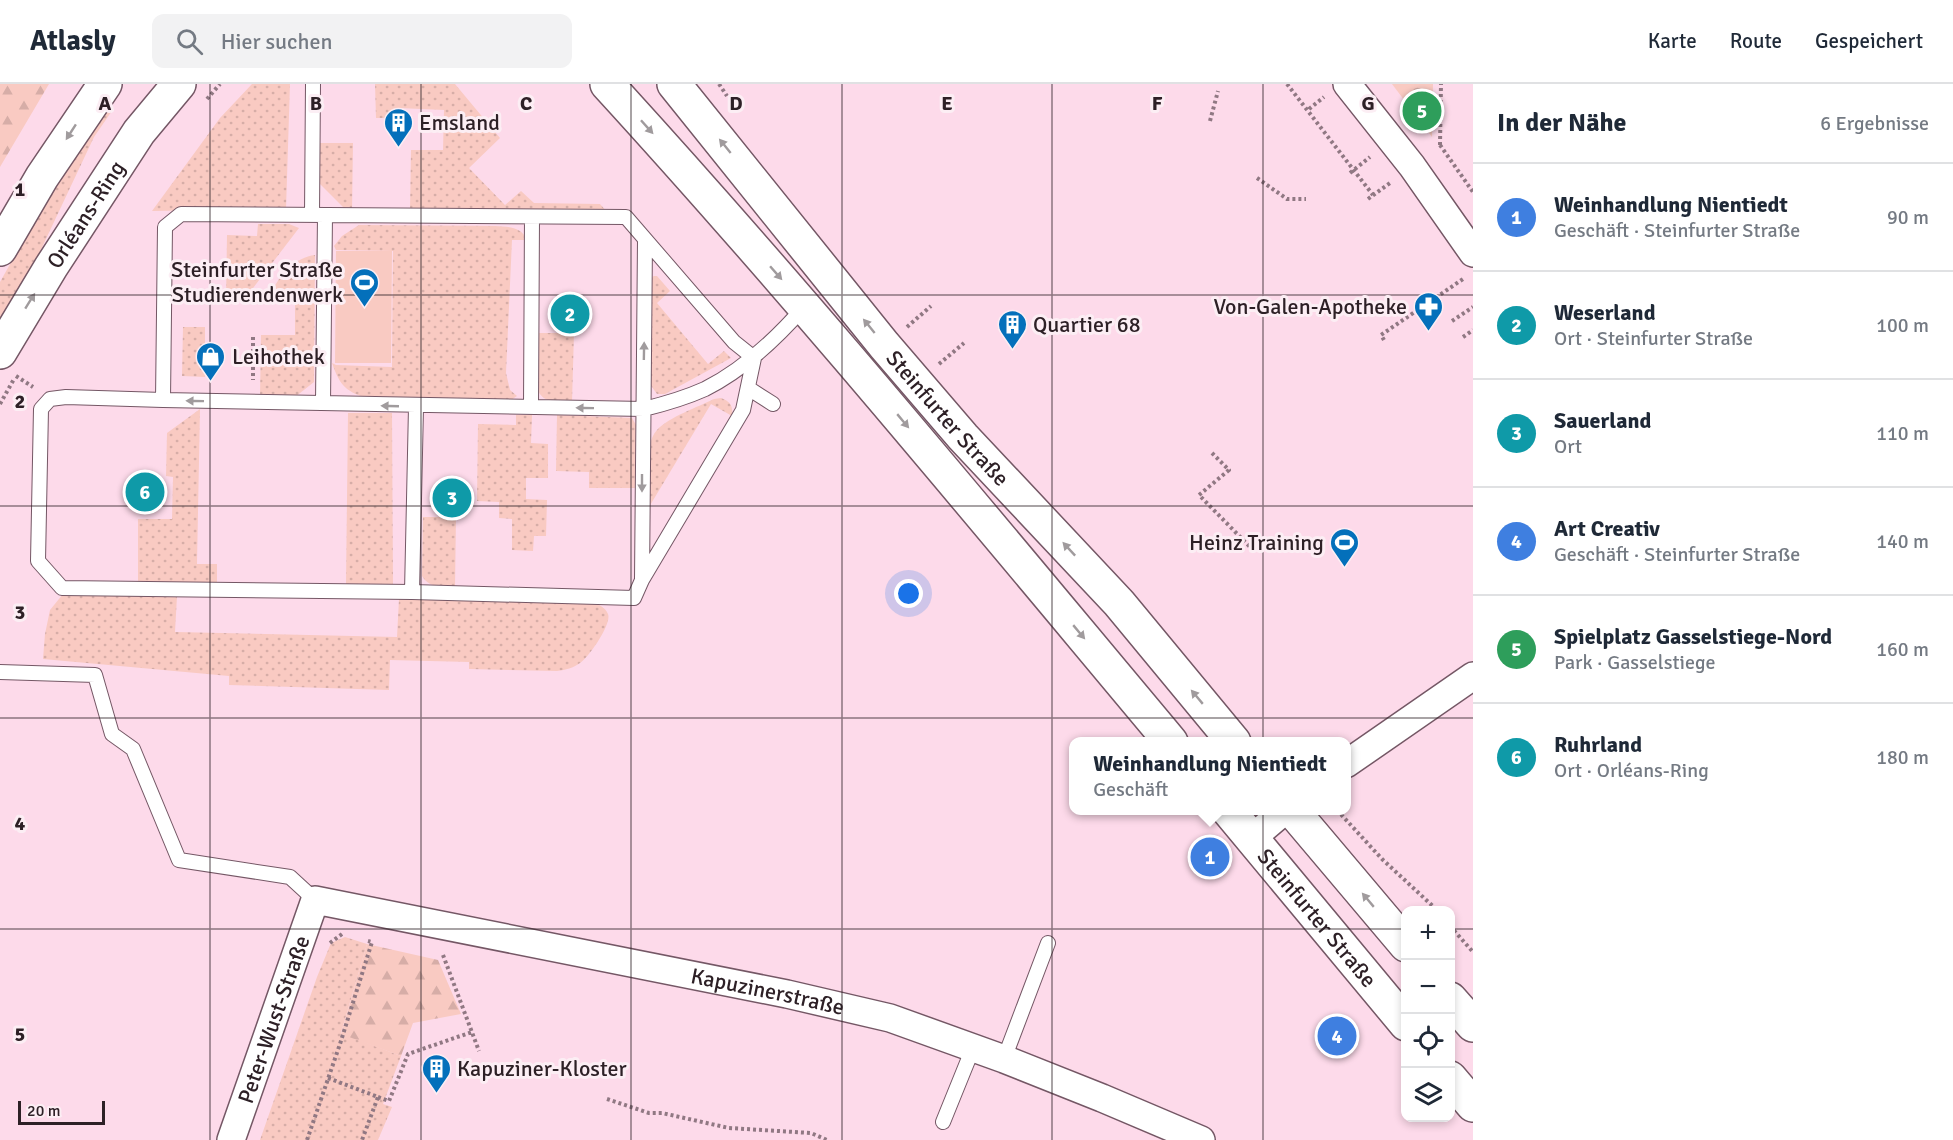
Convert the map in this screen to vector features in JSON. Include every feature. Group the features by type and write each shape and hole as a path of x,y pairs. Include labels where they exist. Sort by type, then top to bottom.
{"main road":[{"path":"0,249 42,177 105,84"},
{"name":"Orléans-Ring","path":"8,363 51,267 139,132 179,84"},
{"name":"Steinfurter Straße","path":"607,84 708,194 805,305 1168,737"},
{"name":"Steinfurter Straße","path":"674,84 884,345 963,437 1119,603 1231,737"},
{"name":"Steinfurter Straße","path":"1232,815 1401,1018"},
{"path":"1296,815 1401,939"},
{"path":"1455,1005 1473,1025"},
{"path":"1455,1084 1473,1105"}],"street":[{"path":"1336,90 1412,166 1469,265"},
{"path":"1351,761 1473,676"},
{"path":"1251,839 1280,815"},
{"name":"Kapuzinerstraße","path":"315,900 788,994 890,1018 1004,1059 1201,1140"},
{"name":"Peter-Wust-Straße","path":"231,1140 315,900"}],"lane":[{"path":"313,84 319,215 323,403"},
{"path":"163,400 165,227 181,214 626,217 734,342 754,358"},
{"path":"531,407 532,217"},
{"path":"642,580 645,240"},
{"path":"754,358 743,410 642,580 634,598 412,592 62,588 38,561 41,408 50,399 66,397 416,407 644,410 706,388 754,358 805,305"},
{"path":"748,388 773,404"},
{"path":"412,592 416,407"},
{"path":"0,672 95,675 112,734 133,748 178,860 290,877 315,900"},
{"path":"1004,1059 1048,943"},
{"path":"943,1122 973,1048"}],"path":[{"path":"1287,84 1309,109 1374,195"},
{"path":"1441,84 1440,145 1473,192"},
{"path":"1309,109 1336,90"},
{"path":"1210,122 1218,91"},
{"path":"1350,172 1371,157"},
{"path":"1257,178 1287,199 1306,200"},
{"path":"1368,199 1390,183"},
{"path":"1384,340 1381,335 1425,308 1469,265"},
{"path":"902,331 932,306"},
{"path":"1452,321 1473,307"},
{"path":"1463,337 1473,330"},
{"path":"254,337 254,402"},
{"path":"948,357 964,343"},
{"path":"0,404 8,363"},
{"path":"1212,453 1229,470 1199,495 1251,548"},
{"path":"1342,815 1382,859 1433,906"},
{"path":"431,923 479,1051"},
{"path":"1455,932 1473,952"},
{"path":"326,946 342,934 352,937"},
{"path":"307,1140 372,942 362,940"},
{"path":"328,1078 388,1101 408,1054 472,1032"},
{"path":"362,1140 378,1097"},
{"path":"607,1099 649,1113 662,1113 729,1128 811,1133 827,1140"}],"green space":[{"path":"0,84 49,84 0,167"},
{"path":"252,84 290,84 286,209 152,211 220,118"},
{"path":"375,84 455,84 500,138 469,168 505,205 521,191 534,203 600,204 607,212 410,211 411,150 443,150 444,110 398,108 388,118 376,118"},
{"path":"1392,84 1433,84 1432,137"},
{"path":"108,106 114,108 94,137 37,258 0,324 0,282 49,195"},
{"path":"319,143 353,143 352,212 347,211 318,182"},
{"path":"258,224 289,224 299,228 250,292 240,302 226,302 227,235 257,236"},
{"path":"359,225 495,226 514,228 524,235 527,240 512,240 506,373 510,390 517,396 511,400 370,399 355,394 341,383 332,363 392,367 393,251 336,250 334,246 342,236"},
{"name":"Steinfurter Straße Studierendenwerk","path":"336,251 392,251 391,363 335,363"},
{"path":"315,255 314,382 295,397 260,397 261,335 295,335 295,293 272,292 279,279 289,268 301,259"},
{"path":"657,276 670,291 657,303 708,364 724,351 731,358 665,394 657,394 649,383 652,277"},
{"path":"183,327 205,327 205,377 182,376"},
{"path":"538,333 574,333 572,402 551,401 539,393 537,388"},
{"path":"721,398 731,405 732,416 711,404 649,507 648,456 657,430 676,417 714,399"},
{"path":"200,409 197,564 217,564 217,583 138,582 138,519 172,519 173,477 166,476 167,433"},
{"path":"348,413 392,413 393,586 346,584"},
{"path":"516,415 532,415 531,443 548,444 548,478 526,478 526,499 547,500 546,536 534,536 533,551 512,550 512,519 499,518 499,502 477,501 478,424 516,425"},
{"path":"557,415 632,418 636,425 635,488 589,488 589,472 556,471"},
{"path":"423,517 456,517 455,587 432,585 422,576"},
{"path":"63,594 177,596 175,632 397,637 399,599 593,602 602,606 608,614 608,619 599,640 584,660 563,670 469,669 469,662 390,660 389,690 229,685 229,676 43,659 50,610"},
{"path":"345,937 367,944 341,1033 401,1056 383,1104 392,1107 378,1140 260,1140 331,943"},
{"path":"367,944 438,960 461,1014 413,1023 401,1056 341,1034"}],"place":[{"name":"Spielplatz Gasselstiege-Nord","path":"1422,111"},
{"name":"Emsland","path":"398,148"},
{"name":"Steinfurter Straße Studierendenwerk","path":"364,308"},
{"name":"Weserland","path":"570,314"},
{"name":"Von-Galen-Apotheke","path":"1428,332"},
{"name":"Quartier 68","path":"1012,350"},
{"name":"Leihothek","path":"211,382"},
{"name":"Ruhrland","path":"145,492"},
{"name":"Sauerland","path":"452,498"},
{"name":"Heinz Training","path":"1345,568"},
{"name":"Weinhandlung Nientiedt","path":"1210,857"},
{"name":"Art Creativ","path":"1337,1036"},
{"name":"Kapuziner-Kloster","path":"436,1094"}]}
